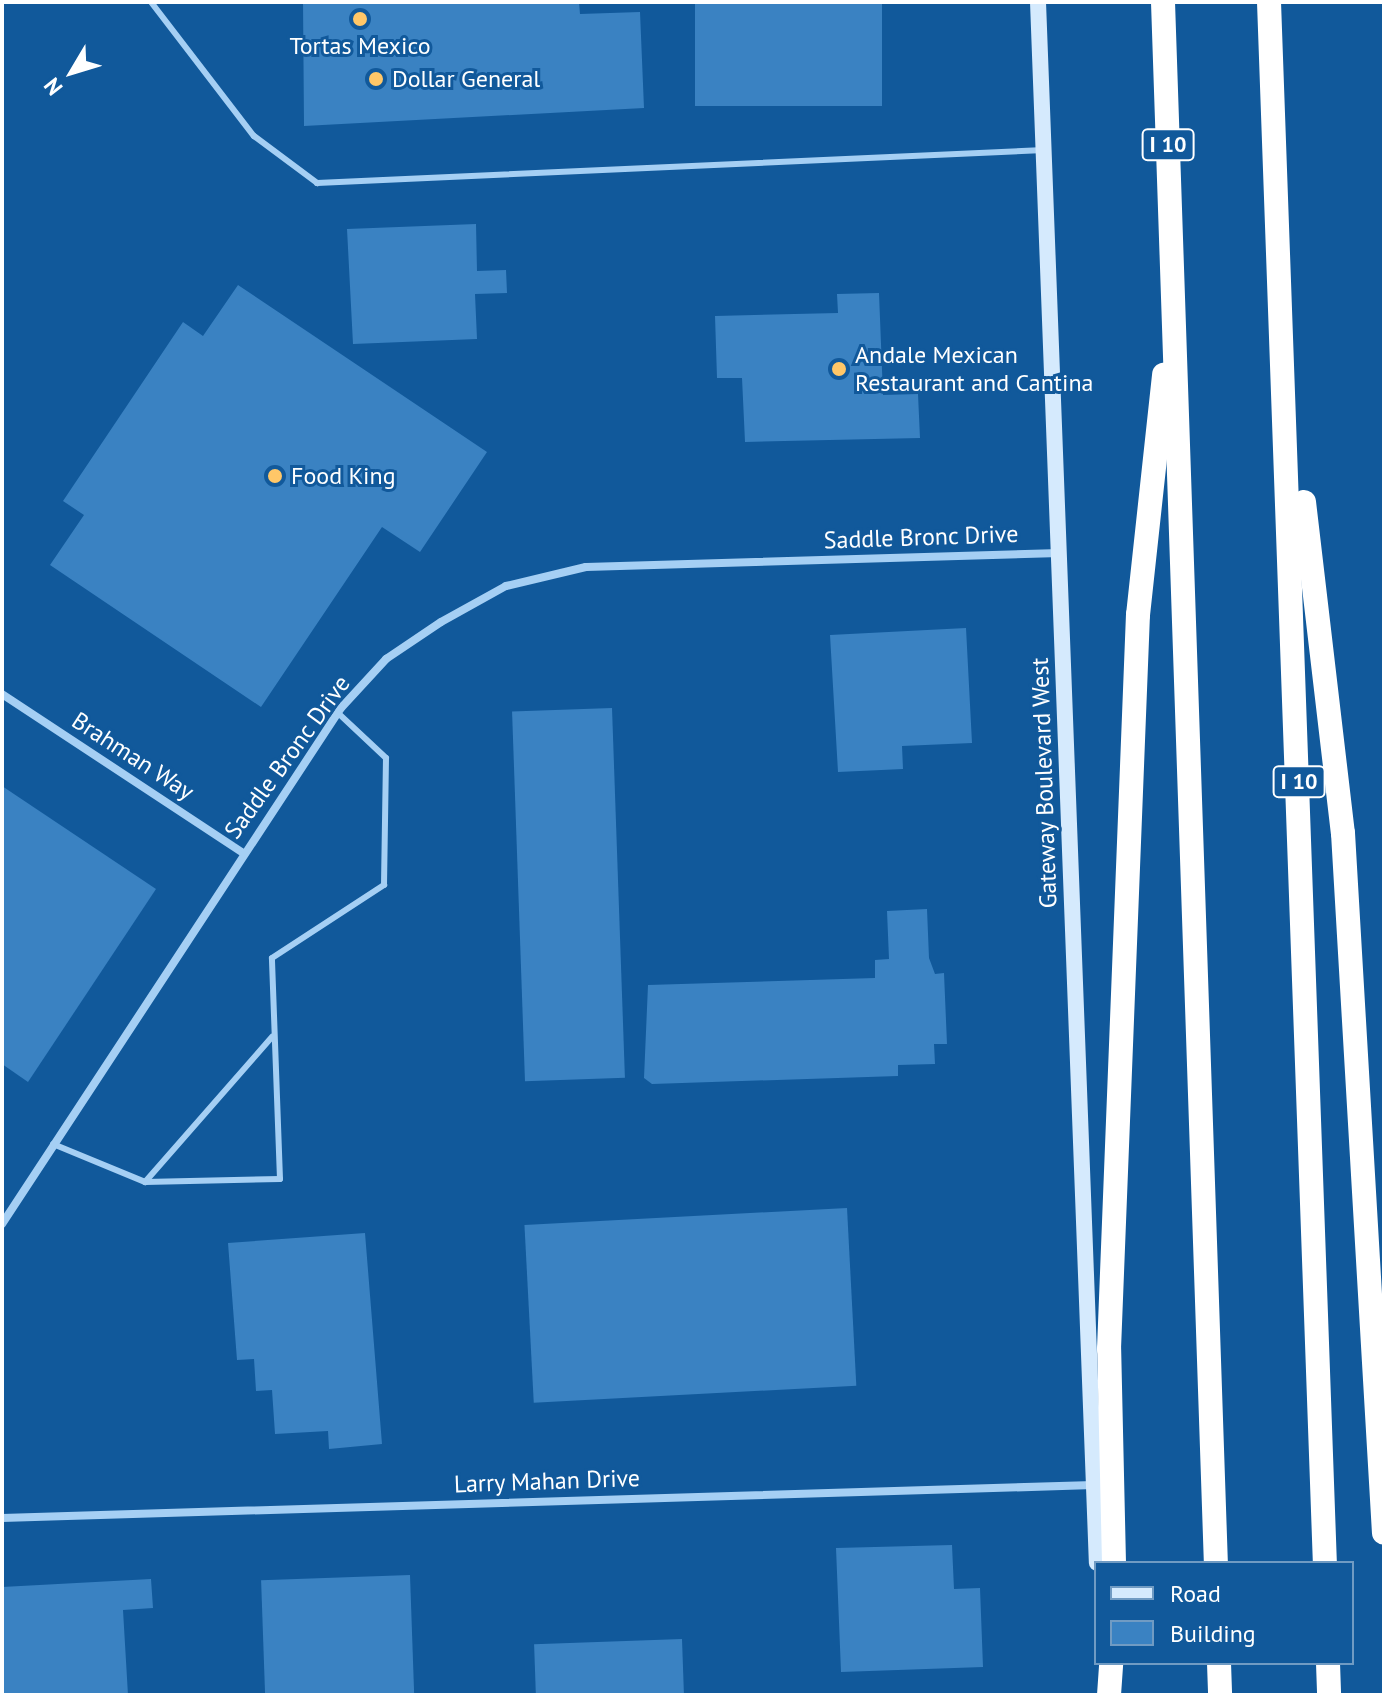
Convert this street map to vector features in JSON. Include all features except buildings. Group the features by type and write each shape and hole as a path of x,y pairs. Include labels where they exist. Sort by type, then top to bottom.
{"highway":[{"name":"I 10","path":"1163,2 1216,1561"},
{"name":"I 10","path":"1269,2 1285,333 1325,1561"},
{"path":"1114,1561 1109,1349 1138,615 1173,288"},
{"path":"1285,333 1343,833 1384,1533"},
{"path":"1109,1695 1111,1665"},
{"path":"1219,1665 1220,1695"},
{"path":"1328,1665 1329,1695"}],"main road":[{"name":"Gateway Boulevard West","path":"1038,2 1097,1561"},
{"path":"1101,1665 1102,1695"}],"street":[{"name":"Saddle Bronc Drive","path":"2,1224 242,852 338,713 386,659 441,622 506,586 550,573 1060,553"},
{"name":"Brahman Way","path":"2,694 242,852"},
{"name":"Larry Mahan Drive","path":"2,1518 1094,1485"}],"lane":[{"path":"151,2 254,136 317,183 1044,150"},
{"path":"53,1144 145,1182 280,1179 272,958 384,885 386,758 338,713"},
{"path":"145,1182 273,1036"}],"place":[{"name":"Tortas Mexico","path":"360,19"},
{"name":"Dollar General","path":"376,79"},
{"name":"Andale Mexican Restaurant and Cantina","path":"839,369"},
{"name":"Food King","path":"275,476"}]}
